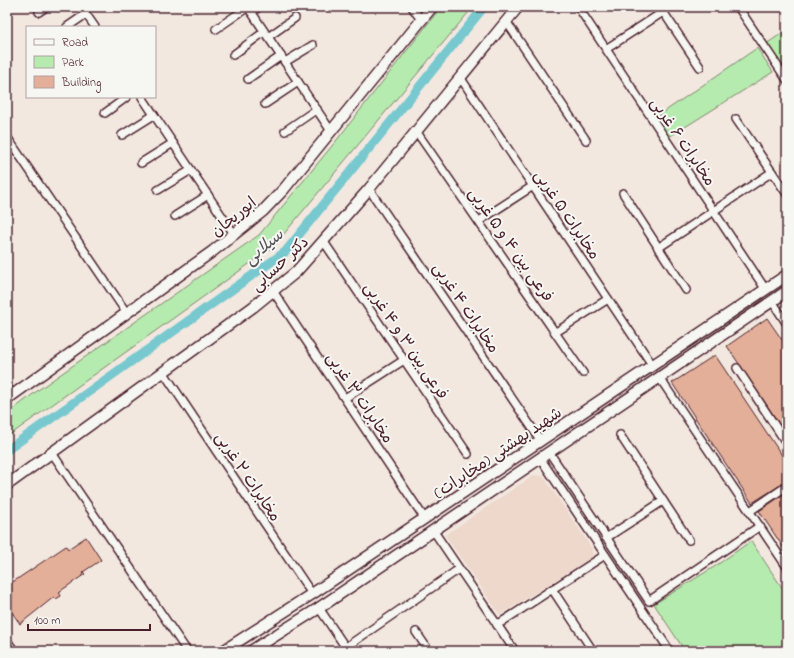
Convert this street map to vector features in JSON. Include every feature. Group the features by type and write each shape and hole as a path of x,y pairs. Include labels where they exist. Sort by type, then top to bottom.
{"main road":[{"name":"ابوریحان","path":"9,393 126,312 234,234 274,201 432,7"},
{"name":"دکتر حسابی","path":"7,485 164,373 296,272 324,242 369,189 518,7"},
{"name":"شهید بهشتی (مخابرات)","path":"223,651 425,519 787,275"},
{"name":"شهید بهشتی (مخابرات)","path":"250,651 319,608 787,291"},
{"path":"697,336 704,347"},
{"path":"7,644 12,651"}],"street":[{"path":"39,12 46,7"},
{"path":"81,7 94,26"},
{"path":"216,29 249,9 259,7"},
{"path":"412,7 421,20"},
{"name":"مخابرات ۶ غربی","path":"578,7 766,290"},
{"path":"738,7 786,76"},
{"path":"249,9 331,131"},
{"path":"606,49 662,9 700,67"},
{"path":"68,26 86,14"},
{"path":"233,55 295,18"},
{"path":"506,21 586,140"},
{"path":"248,79 283,59 313,45"},
{"name":"مخابرات ۵ غربی","path":"460,77 653,366"},
{"path":"265,104 298,82"},
{"path":"105,113 126,98"},
{"path":"143,98 234,234"},
{"path":"285,131 317,109"},
{"path":"122,134 154,115"},
{"path":"736,119 787,194"},
{"name":"فرعی بین ۴ و ۵ غربی","path":"416,131 479,220 583,373"},
{"path":"7,137 126,312"},
{"path":"141,163 173,143"},
{"path":"158,190 191,170"},
{"path":"658,248 772,172"},
{"path":"479,220 533,186"},
{"name":"مخابرات ۴ غربی","path":"369,189 541,441"},
{"path":"623,193 686,290"},
{"path":"175,216 208,195"},
{"name":"فرعی بین ۳ و ۴ غربی","path":"324,242 468,454"},
{"name":"مخابرات ۳ غربی","path":"273,291 425,519"},
{"path":"556,332 608,299"},
{"path":"772,301 787,324"},
{"path":"345,398 404,360"},
{"path":"737,368 784,434 787,444"},
{"name":"مخابرات ۲ غربی","path":"164,373 312,594"},
{"path":"659,377 787,567"},
{"path":"620,434 689,540"},
{"path":"549,452 649,601 760,526"},
{"path":"52,453 187,651"},
{"path":"540,458 666,650"},
{"path":"750,511 787,486"},
{"path":"606,538 663,501"},
{"path":"433,530 515,651"},
{"path":"497,625 605,555"},
{"path":"319,608 347,649 459,569"},
{"path":"552,589 594,651"},
{"path":"416,632 429,651"}],"shaded area":[{"path":"534,475 543,476 593,550 592,557 500,615 445,535"}],"green space":[{"path":"441,7 473,7 273,247 7,437 7,414 41,388 259,235 336,141"},
{"path":"787,30 787,68 785,70 766,44"},
{"path":"757,48 773,72 669,137 655,118"},
{"path":"751,541 787,595 787,651 685,651 654,604 714,567"}],"building":[{"path":"767,318 787,347 787,424 782,428 727,346"},
{"path":"715,355 787,463 787,481 752,503 672,383"},
{"path":"787,492 787,553 759,511"},
{"path":"86,537 101,560 83,572 85,574 59,592 61,596 56,599 54,597 20,624 7,605 7,586 66,546 68,549"}],"waterway":[{"name":"سیلابی","path":"7,450 285,252 484,7"}]}
